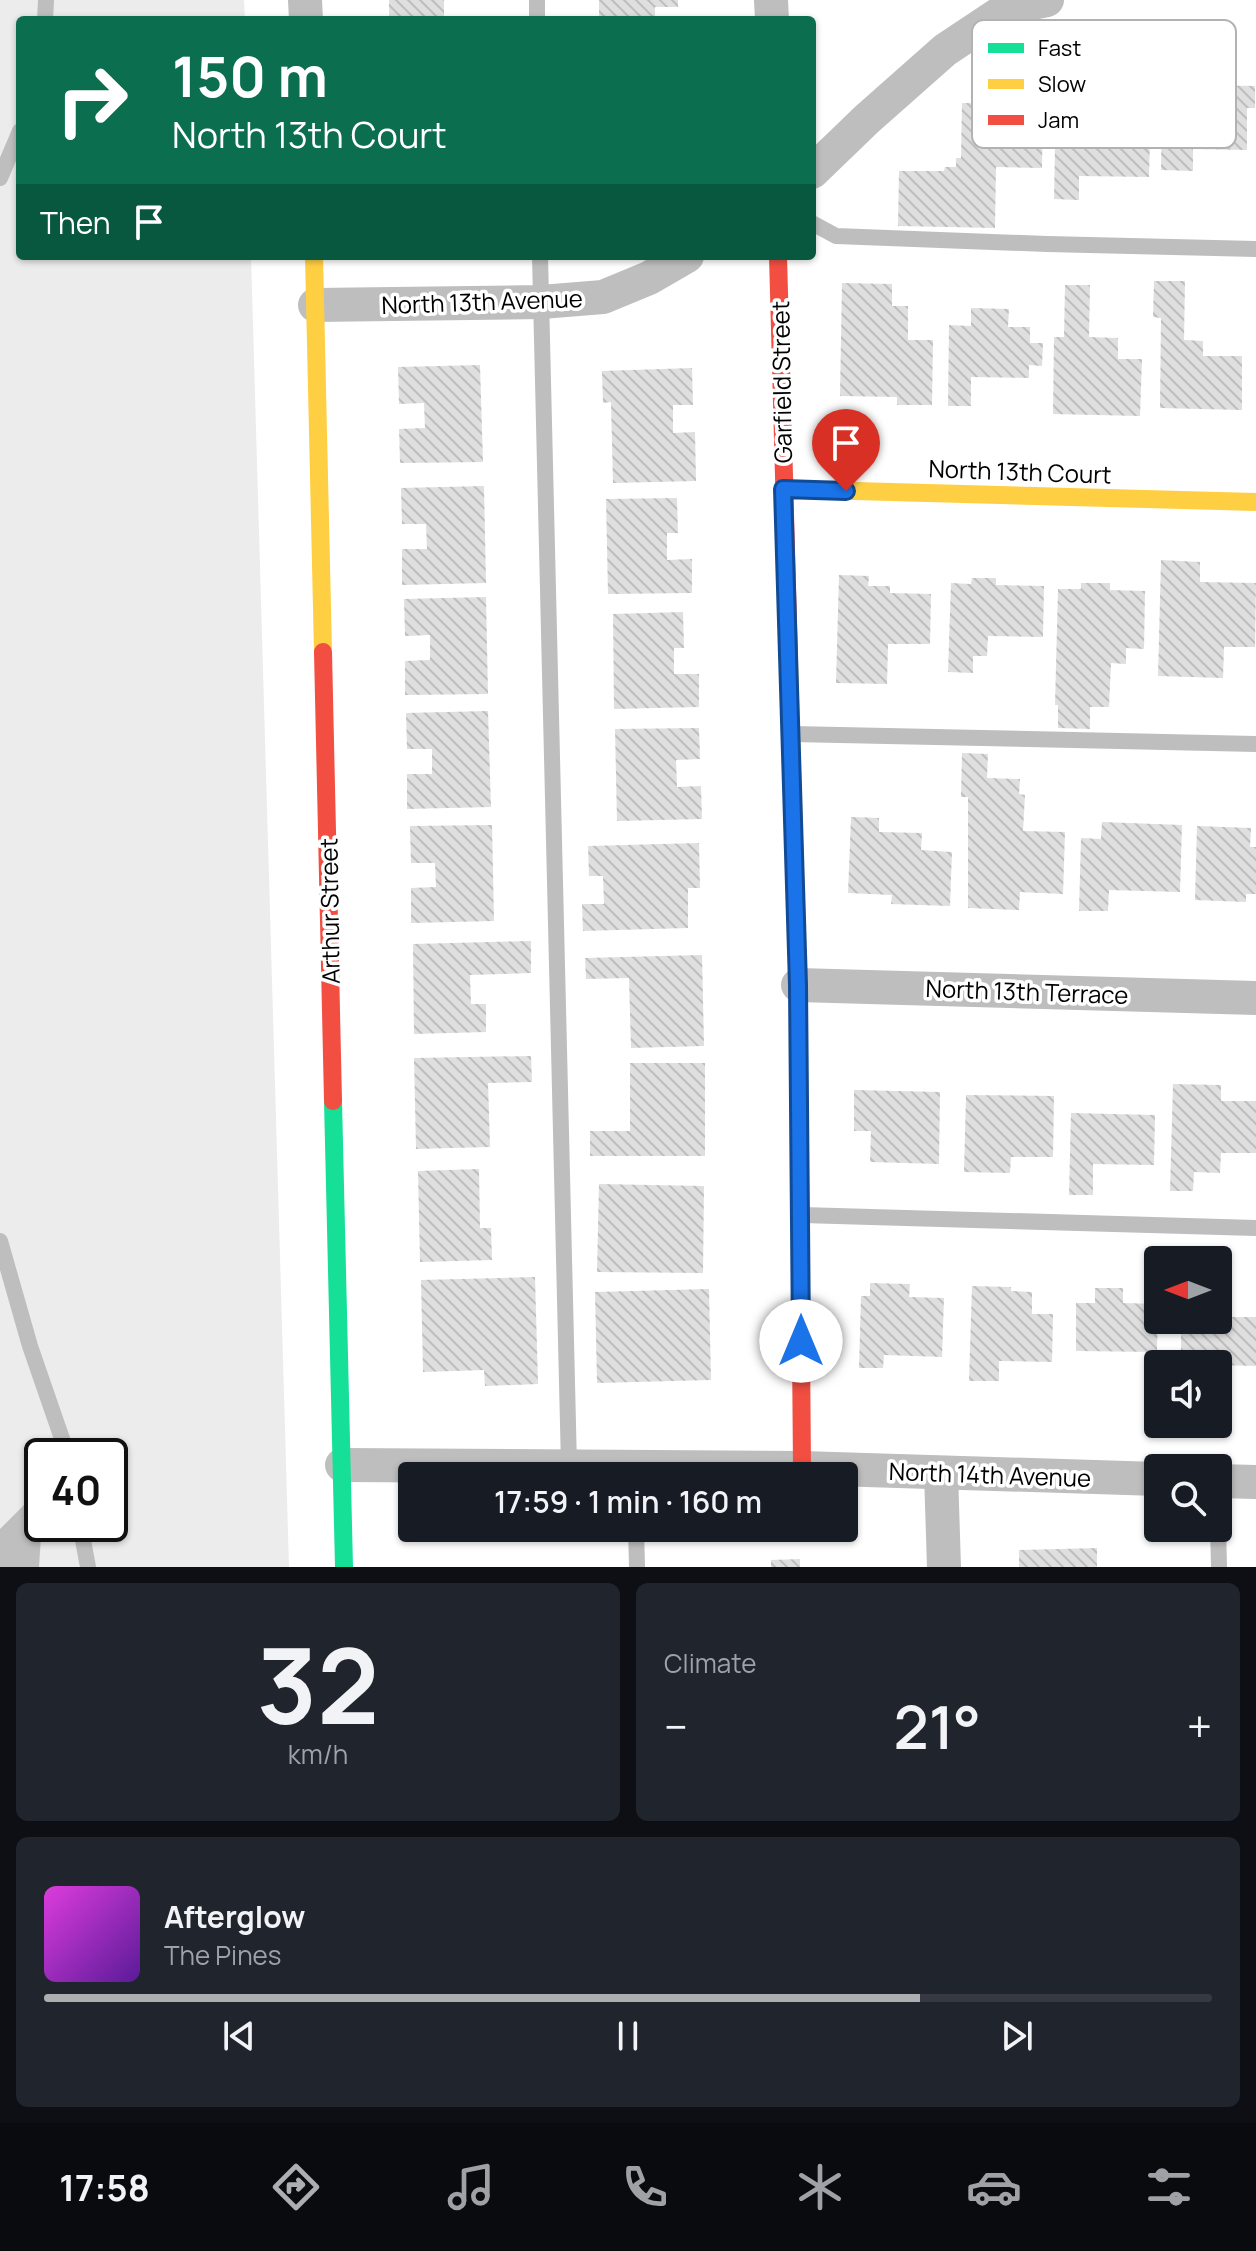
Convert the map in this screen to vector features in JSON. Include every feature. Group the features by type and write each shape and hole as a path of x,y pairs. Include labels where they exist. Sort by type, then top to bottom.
{"street":[{"path":"990,20 1008,8 1047,0"},
{"path":"816,168 945,50 972,32"},
{"name":"Arthur Street","path":"314,260 344,1567"},
{"name":"North 13th Avenue","path":"315,305 541,302 603,297 649,278 680,260"},
{"name":"Garfield Street","path":"778,260 798,985 802,1462"},
{"name":"North 13th Court","path":"783,489 1256,502"},
{"name":"North 13th Terrace","path":"798,985 1256,998"},
{"name":"North 14th Avenue","path":"342,1465 398,1465"},
{"name":"North 14th Avenue","path":"858,1470 1144,1479"},
{"path":"941,1473 944,1567"},
{"path":"1232,1481 1256,1482"}],"lane":[{"path":"0,178 16,140"},
{"path":"816,225 836,236 1256,249"},
{"path":"540,260 569,1462"},
{"path":"790,734 1256,744"},
{"path":"800,1215 1256,1228"},
{"path":"0,1241 30,1346 63,1438"},
{"path":"83,1542 88,1567"},
{"path":"636,1542 637,1567"},
{"path":"1218,1542 1219,1567"}],"shaded area":[{"path":"0,0 244,0 245,16 16,16 16,260 251,260 289,1567 0,1567"},
{"path":"24,1505 24,1542 41,1542 39,1567 0,1567 0,1529"}],"building":[{"path":"389,0 444,0 444,16 389,16"},
{"path":"599,0 678,0 678,7 655,7 655,16 599,16"},
{"path":"1236,86 1255,86 1255,108 1247,108 1247,150 1193,149 1193,171 1161,170 1161,148 1236,148"},
{"path":"962,103 972,103 972,148 1042,148 1042,168 996,167 995,228 898,226 899,171 944,171 945,167 956,167 956,158 961,158"},
{"path":"1055,148 1150,148 1149,177 1079,176 1079,200 1054,199"},
{"path":"1154,281 1185,281 1184,340 1203,341 1203,356 1242,356 1242,410 1160,408 1161,318 1153,317"},
{"path":"842,283 892,284 892,306 908,306 908,340 933,340 932,405 897,405 897,397 840,396"},
{"path":"1065,285 1090,285 1089,337 1118,338 1118,359 1142,359 1140,416 1053,414 1054,337 1064,337"},
{"path":"971,308 1009,309 1008,327 1030,327 1030,343 1043,343 1042,366 1029,365 1029,378 971,377 971,406 948,406 949,325 971,326"},
{"path":"480,365 483,462 400,463 399,429 425,428 424,403 399,404 398,367"},
{"path":"692,368 693,405 673,405 673,433 695,432 696,481 613,483 611,402 603,403 602,371"},
{"path":"484,486 486,583 402,585 402,549 427,549 426,524 402,524 401,488"},
{"path":"677,498 678,533 667,533 667,560 692,559 692,593 608,594 606,499"},
{"path":"1161,560 1200,562 1200,582 1256,583 1255,647 1224,647 1223,678 1158,676"},
{"path":"839,575 869,576 868,586 890,586 890,593 931,594 930,644 888,644 887,684 836,683"},
{"path":"972,578 996,578 996,585 1044,586 1043,637 988,636 987,656 973,656 973,673 948,672 951,583 971,584"},
{"path":"1081,583 1110,583 1110,590 1145,591 1144,649 1126,648 1126,664 1111,663 1109,707 1090,707 1090,729 1058,728 1058,705 1055,705 1058,589 1081,589"},
{"path":"486,597 488,694 405,695 405,661 430,660 430,635 405,636 404,599"},
{"path":"683,612 684,648 674,648 674,674 699,674 699,707 614,709 613,614"},
{"path":"488,711 491,807 407,809 407,774 432,774 432,749 407,749 406,713"},
{"path":"699,728 700,759 676,760 677,787 701,786 702,819 617,821 615,729"},
{"path":"962,753 988,754 987,778 1020,779 1019,794 1025,795 1023,831 1065,832 1063,894 1020,892 1019,910 968,908 968,797 961,797"},
{"path":"851,817 879,818 879,832 922,833 921,850 952,852 950,906 891,904 892,895 848,893"},
{"path":"1102,822 1182,825 1180,892 1109,890 1108,911 1079,911 1081,838 1101,839"},
{"path":"492,825 494,921 411,923 411,888 436,887 435,863 411,863 410,826"},
{"path":"1197,826 1251,828 1250,847 1256,847 1256,894 1246,894 1246,902 1195,900"},
{"path":"699,843 700,888 688,888 688,928 583,931 582,904 604,904 603,876 589,876 588,846"},
{"path":"531,941 531,973 470,975 471,1004 486,1004 486,1032 414,1034 413,944"},
{"path":"702,955 704,1046 631,1048 629,978 586,979 585,958"},
{"path":"531,1056 532,1082 488,1083 490,1147 416,1149 414,1058"},
{"path":"630,1063 705,1063 705,1156 590,1156 590,1131 630,1131"},
{"path":"1173,1084 1221,1085 1221,1101 1256,1101 1256,1153 1221,1153 1220,1173 1194,1172 1193,1191 1170,1191"},
{"path":"854,1090 940,1092 939,1164 870,1162 871,1131 854,1131"},
{"path":"966,1095 1054,1096 1053,1157 1011,1157 1010,1173 964,1172"},
{"path":"1071,1113 1155,1115 1154,1165 1093,1164 1093,1195 1069,1195"},
{"path":"479,1169 480,1228 491,1228 492,1260 420,1262 418,1171"},
{"path":"599,1184 704,1186 703,1273 597,1272"},
{"path":"535,1277 538,1384 485,1386 484,1370 423,1372 421,1280"},
{"path":"870,1283 910,1284 909,1297 944,1298 942,1357 884,1355 883,1368 859,1368 861,1296 870,1296"},
{"path":"972,1286 1011,1287 1011,1291 1032,1292 1032,1314 1053,1314 1052,1362 999,1361 999,1381 969,1381"},
{"path":"1095,1288 1123,1288 1123,1303 1144,1304 1144,1334 1157,1334 1157,1350 1076,1351 1076,1303 1095,1303"},
{"path":"709,1289 711,1380 597,1383 595,1292"},
{"path":"1232,1317 1256,1317 1256,1366 1232,1365 1232,1350 1181,1350 1181,1334 1232,1334"},
{"path":"1097,1548 1097,1567 1019,1567 1019,1550"},
{"path":"800,1559 800,1567 771,1567 771,1560"}],"traffic: fast":[{"path":"333,1101 344,1567"}],"traffic: slow":[{"path":"314,260 323,652"},
{"path":"783,489 1256,502"},
{"path":"789,660 798,983"}],"traffic: jam":[{"path":"778,260 789,660"},
{"path":"323,652 333,1101"},
{"path":"798,983 802,1462"}],"route":[{"path":"801,1341 798,985 783,489 846,491"}]}
